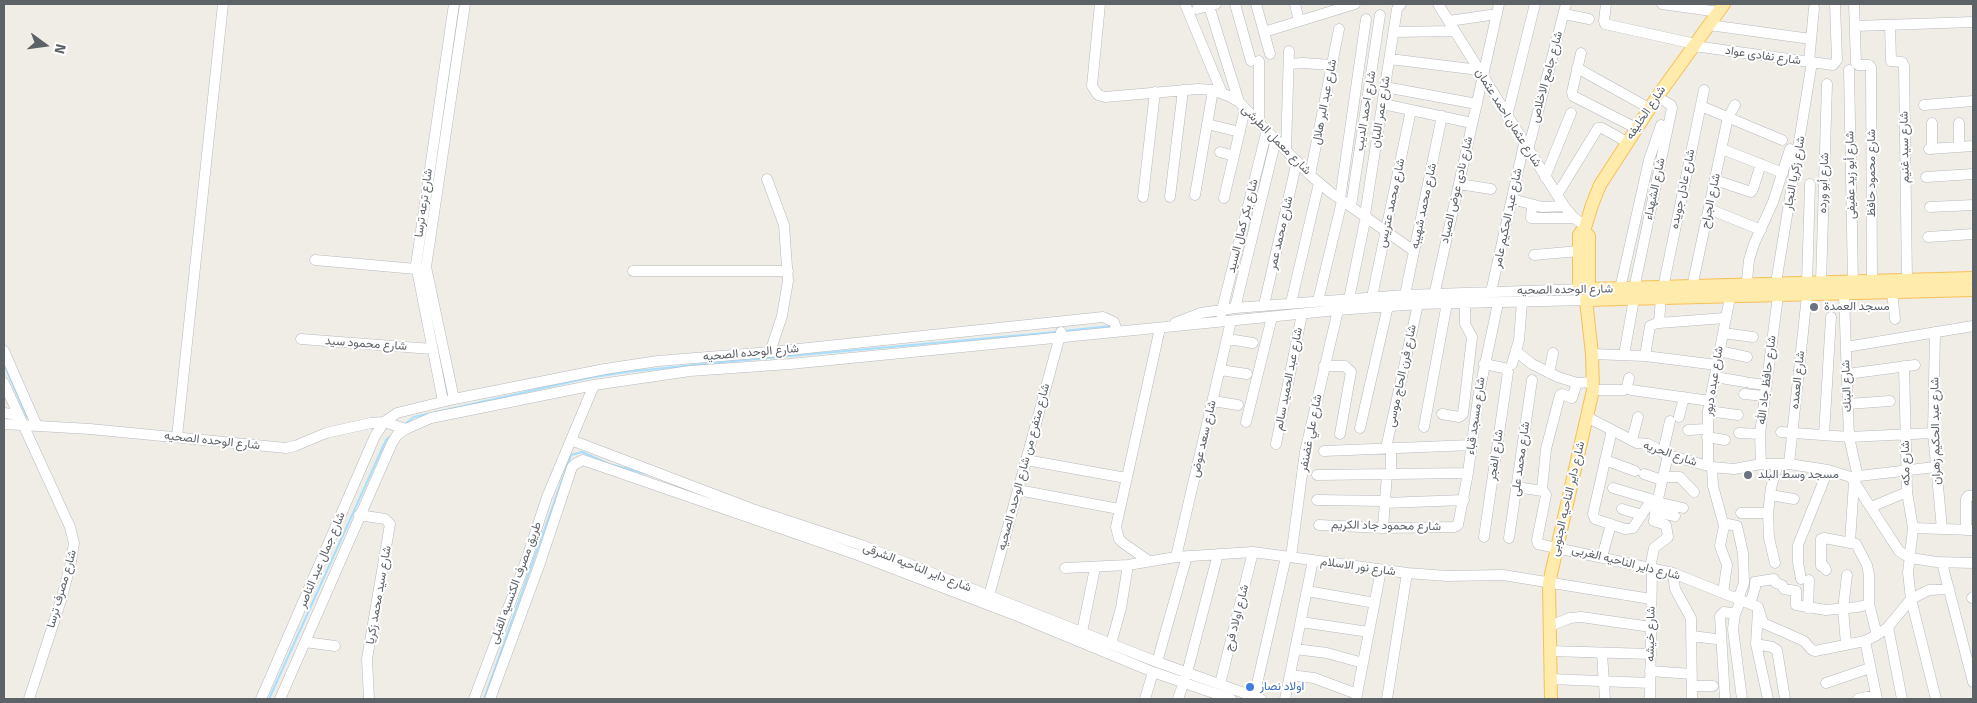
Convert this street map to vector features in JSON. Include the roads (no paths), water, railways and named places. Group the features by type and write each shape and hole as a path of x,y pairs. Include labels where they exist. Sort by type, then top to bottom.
{"main road":[{"name":"شارع الخليفه","path":"1585,293 1579,251 1579,235 1585,228 1600,185 1649,108 1722,8"},
{"path":"1585,228 1589,236 1585,293"},
{"name":"شارع الوحده الصحيه","path":"1585,293 1807,289 1844,294 1872,287 1973,278"},
{"name":"شارع الوحده الصحيه","path":"1807,289 1821,282 1853,281 1872,287"},
{"name":"شارع الوحده الصحيه","path":"1900,286 1973,290"},
{"name":"شارع الوحده الصحيه","path":"1691,292 1730,297 1746,290"},
{"name":"شارع داير الناحيه الجنوبى","path":"1551,699 1549,583 1593,386 1592,354 1585,293"}],"street":[{"path":"177,437 224,4"},
{"name":"شارع ترعه ترسا","path":"443,401 416,269 454,4"},
{"name":"شارع ترعه ترسا","path":"454,399 426,267 465,4"},
{"path":"1100,4 1092,86 1096,92 1102,96 1182,90 1217,91"},
{"path":"1185,4 1217,91 1207,124 1195,195"},
{"name":"شارع بكر كمال السيد","path":"1219,322 1263,127 1255,61 1235,4"},
{"path":"1256,4 1270,54"},
{"path":"1295,4 1300,21"},
{"path":"1264,32 1355,4"},
{"name":"شارع عثمان احمد عثمان","path":"1438,4 1564,206 1585,228"},
{"path":"1507,116 1535,4"},
{"name":"شارع نفادى عواد","path":"1606,4 1605,24 1695,45 1832,65 1837,60 1835,4"},
{"path":"1662,4 1722,8"},
{"name":"شارع أبو زيد عفيفى","path":"1853,281 1853,67 1856,63 1854,4"},
{"path":"1196,9 1213,5 1242,105 1240,132 1224,198"},
{"name":"شارع عمر اللبان","path":"1349,299 1366,216 1399,6"},
{"name":"شارع زكريا النجار","path":"1777,289 1811,62 1814,8"},
{"path":"1394,32 1451,26 1498,9"},
{"name":"شارع نادى عوض الصياد","path":"1433,299 1477,104 1481,73 1498,9"},
{"path":"1565,9 1588,19"},
{"name":"شارع جامع الاخلاص","path":"1526,147 1565,9"},
{"name":"شارع احمد الديب","path":"1344,202 1380,15"},
{"path":"1344,202 1366,19"},
{"path":"1855,26 1973,22"},
{"path":"1709,25 1811,39"},
{"name":"شارع سيد غنيم","path":"1890,25 1891,61 1902,62 1904,66 1900,286"},
{"name":"شارع عبد البر هلال","path":"1310,175 1339,29"},
{"path":"1286,149 1289,51"},
{"path":"1581,53 1572,92 1574,97 1636,128"},
{"path":"1390,59 1481,73"},
{"path":"1289,64 1311,63 1332,65"},
{"name":"شارع محمود حافظ","path":"1853,67 1868,65 1871,68 1872,287"},
{"path":"1577,68 1649,108"},
{"name":"شارع أبو ورده","path":"1821,282 1827,84"},
{"path":"1385,87 1477,104"},
{"path":"1170,197 1182,90"},
{"name":"شارع عادل جويده","path":"1659,323 1662,293 1704,90"},
{"name":"شارع معمل الطرشى","path":"1217,91 1242,105 1319,183 1414,251"},
{"path":"1143,197 1155,92"},
{"name":"شارع الشهداء","path":"1630,293 1672,108 1671,105 1657,97"},
{"path":"1924,105 1973,102"},
{"path":"1383,104 1472,123"},
{"name":"شارع الجراح","path":"1691,292 1728,117 1735,105"},
{"path":"1701,106 1782,140"},
{"name":"شارع محمد عتريس","path":"1372,297 1411,110"},
{"path":"1545,177 1571,113"},
{"name":"شارع محمد شهيبه","path":"1405,295 1442,116"},
{"path":"1932,123 1930,149 1973,146"},
{"path":"1959,123 1959,147"},
{"path":"1207,124 1240,132"},
{"path":"1624,354 1630,293 1649,160 1661,125"},
{"path":"1557,195 1598,128 1602,128 1627,142"},
{"path":"1235,308 1276,139"},
{"name":"شارع عبد الحكيم عامر","path":"1491,292 1526,147"},
{"path":"1722,149 1783,173"},
{"path":"1746,290 1749,260 1783,173 1790,149"},
{"path":"1220,152 1234,156"},
{"name":"شارع محمد عمر","path":"1264,305 1297,161"},
{"path":"1715,180 1751,192 1761,164"},
{"path":"1926,177 1973,174"},
{"path":"767,179 784,225 788,270 788,286 784,307 770,352"},
{"path":"1291,303 1319,183"},
{"path":"1459,184 1491,189"},
{"name":"شارع العمده","path":"1789,464 1807,289 1810,184"},
{"path":"1512,199 1532,206 1564,206"},
{"name":"شارع علي غضنفر","path":"1258,698 1288,557 1305,452 1324,366 1328,306 1344,202"},
{"path":"1930,207 1973,205"},
{"path":"1532,206 1530,216 1532,218 1574,218"},
{"path":"1709,209 1761,230"},
{"path":"1928,237 1973,234"},
{"path":"1534,255 1579,251"},
{"path":"315,260 416,269"},
{"path":"633,272 788,270"},
{"path":"1895,319 1900,286"},
{"name":"شارع حافظ جاد الله","path":"1762,464 1760,434 1777,289"},
{"name":"شارع الوحده الصحيه","path":"1160,328 1201,313 1264,305 1291,303 1328,306 1388,306 1418,304 1433,299 1491,292 1585,293"},
{"name":"شارع الوحده الصحيه","path":"4,424 90,429 290,448 336,430 388,423 404,428 476,402 659,367 770,352 1061,330 1117,331 1160,328 1302,314 1349,299 1372,297 1405,295 1433,299 1447,304 1522,302 1585,293"},
{"name":"شارع البنك","path":"1844,294 1849,437 1855,478"},
{"name":"شارع عبده دبور","path":"1723,523 1713,486 1707,433 1708,412 1730,297"},
{"name":"شارع الفجر","path":"1484,537 1510,368 1517,352 1522,302"},
{"path":"1442,414 1460,417 1463,414 1472,337 1465,324 1465,303"},
{"name":"شارع مسجد قباء","path":"1454,527 1460,524 1478,398 1498,303"},
{"name":"شارع فرن الحاج موسى","path":"1383,528 1389,474 1388,448 1418,304"},
{"path":"1424,427 1447,304"},
{"path":"1360,428 1388,306"},
{"name":"شارع عبد الحميد سالم","path":"1276,444 1302,314"},
{"name":"شارع الوحده الصحيه","path":"659,367 799,363 1061,330 1104,317 1114,322 1117,331"},
{"path":"1246,422 1272,317"},
{"path":"1824,434 1831,317"},
{"path":"1646,356 1650,326 1659,323 1725,318"},
{"name":"شارع سعد عوض","path":"1176,557 1231,321"},
{"path":"1846,347 1973,326"},
{"path":"1149,561 1119,539 1116,527 1160,328"},
{"name":"شارع متفرع من شارع الوحده الصحيه","path":"989,596 1061,330"},
{"name":"شارع عبد الحكيم زهران","path":"1936,332 1935,467 1942,529"},
{"path":"1722,333 1753,337"},
{"path":"1228,339 1253,343"},
{"name":"شارع محمود سيد","path":"301,340 432,349"},
{"path":"1719,351 1747,357"},
{"path":"4,352 37,426"},
{"path":"1517,352 1532,364 1549,373 1577,383 1624,390 1627,387 1629,378"},
{"path":"1549,373 1553,353"},
{"path":"1592,354 1624,354 1717,365"},
{"path":"1484,364 1510,368"},
{"path":"1847,374 1915,365"},
{"path":"1324,366 1345,366 1351,372 1340,434"},
{"name":"شارع مكه","path":"1904,366 1907,492 1913,528 1908,573 1911,599 1936,699"},
{"path":"1220,370 1247,374"},
{"name":"شارع الوحده الصحيه","path":"388,423 397,413 443,401 454,399 476,402 594,385 607,376"},
{"path":"1714,377 1748,382 1766,391"},
{"name":"شارع محمد على","path":"1509,538 1532,380"},
{"name":"شارع مصرف ترسا","path":"4,383 70,527 74,543 62,597 29,699"},
{"path":"1516,487 1542,491 1544,462 1560,396 1562,394 1572,398 1577,383"},
{"name":"طريق مصرف الكنسيه القبلى","path":"474,699 527,558 547,498 594,385"},
{"path":"1630,390 1710,401"},
{"path":"1744,394 1766,391"},
{"path":"1657,504 1663,479 1666,453 1675,419 1684,397"},
{"path":"1213,401 1238,405"},
{"path":"1848,404 1890,401"},
{"path":"1708,412 1738,415"},
{"path":"4,414 18,415"},
{"name":"شارع الحريه","path":"1587,417 1632,440 1710,467 1734,469 1762,464 1789,464 1828,470 1855,478 1906,469 1935,467"},
{"path":"1632,440 1638,417"},
{"name":"شارع جمال عبد الناصر","path":"280,699 285,669 375,436 388,423"},
{"name":"شارع جمال عبد الناصر","path":"261,699 305,642 392,443 404,428"},
{"path":"1612,430 1593,515 1595,519 1625,529 1631,529 1636,526 1648,505 1657,504"},
{"path":"1688,430 1707,433 1725,440"},
{"path":"1781,432 1849,437 1934,433"},
{"path":"1739,433 1760,434"},
{"name":"شارع داير الناحيه الشرقى","path":"571,440 752,509 861,545 1111,644 1155,667"},
{"path":"1324,450 1472,445"},
{"name":"شارع داير الناحيه الشرقى","path":"571,472 579,461 588,460 858,555 1231,696 1258,698"},
{"path":"1026,460 1126,478"},
{"path":"1605,460 1663,479 1680,476 1694,492"},
{"path":"1775,563 1769,538 1768,513 1770,495 1778,464"},
{"path":"559,467 571,472"},
{"path":"1808,608 1810,591 1798,562 1798,546 1828,470"},
{"name":"طريق مصرف الكنسيه القبلى","path":"490,699 571,472"},
{"path":"1317,475 1468,473"},
{"path":"1855,478 1899,551 1910,558 1942,563 1973,563"},
{"path":"1850,542 1855,478"},
{"path":"1613,488 1679,512"},
{"path":"1018,490 1119,509"},
{"name":"شارع داير الناحيه الغربى","path":"1542,491 1546,495 1537,541 1539,544 1673,573 1747,603"},
{"path":"1871,507 1907,492"},
{"path":"1770,495 1794,499"},
{"path":"1913,528 1969,530 1966,499 1968,496 1973,496"},
{"path":"1317,500 1385,502 1464,500"},
{"name":"شارع خيشه","path":"1650,699 1651,568 1654,548 1668,537 1666,525 1654,522 1657,504"},
{"path":"1622,509 1642,515"},
{"path":"1741,513 1768,513"},
{"name":"شارع سيد محمد زكريا","path":"359,515 385,519 388,521 390,528 368,659 369,699"},
{"path":"1723,593 1726,565 1720,546 1724,529 1723,523 1737,526 1743,553 1747,603 1756,626 1756,644 1768,699"},
{"path":"1602,557 1611,524"},
{"name":"شارع محمود جاد الكريم","path":"1319,525 1383,528 1454,527"},
{"path":"1826,570 1825,566 1821,566 1821,539 1856,544 1867,566 1869,575 1869,604 1877,635"},
{"name":"شارع نور الاسلام","path":"1065,568 1095,568 1176,557 1253,552 1407,573 1447,576 1504,575 1652,599"},
{"name":"شارع اولاد فرج","path":"1220,684 1253,552"},
{"path":"1178,699 1186,678 1218,554"},
{"path":"1145,699 1187,556"},
{"path":"1285,699 1313,560"},
{"path":"1942,563 1973,682"},
{"path":"1111,644 1121,608 1128,565"},
{"path":"1082,632 1095,568"},
{"path":"1290,675 1308,679 1313,678 1356,697 1381,570"},
{"path":"1387,699 1407,573"},
{"path":"1673,573 1675,589 1691,618 1692,699"},
{"path":"1846,644 1843,609 1847,575"},
{"path":"1742,699 1733,629 1735,614 1747,603 1756,581 1774,579 1776,583 1782,585 1786,590 1796,591 1796,605 1808,608 1820,610 1843,609 1869,604"},
{"path":"1747,603 1763,623 1804,641 1814,651 1865,640 1877,635 1888,627 1911,599 1929,590 1949,589"},
{"path":"1307,591 1375,603"},
{"path":"1725,699 1720,616 1724,612 1735,614"},
{"path":"1550,626 1570,618 1581,617 1651,627"},
{"path":"1301,622 1369,632"},
{"path":"1888,627 1902,699"},
{"path":"1692,636 1716,639"},
{"path":"1858,699 1876,697 1865,640"},
{"path":"305,642 335,646"},
{"path":"1756,644 1777,650 1785,699"},
{"path":"1295,649 1327,653 1363,663"},
{"path":"1550,651 1651,654"},
{"path":"1602,653 1605,699"},
{"path":"1826,684 1870,668"},
{"path":"1650,670 1692,674"},
{"name":"شارع داير الناحيه الشرقى","path":"1186,678 1220,684 1231,696"},
{"path":"1550,679 1650,683"},
{"path":"1692,686 1712,686"}],"waterway":[{"path":"1063,331 1111,326"},
{"path":"405,424 414,417 588,378 626,372 1056,332"},
{"path":"4,364 27,417"},
{"path":"269,699 386,440 392,435"},
{"path":"484,699 571,455 582,452 609,464 647,474"}],"place":[{"name":"مسجد العمدة","path":"1814,307"},
{"name":"مسجد وسط البلد","path":"1748,475"},
{"name":"اولاد نصار","path":"1250,687"}]}
